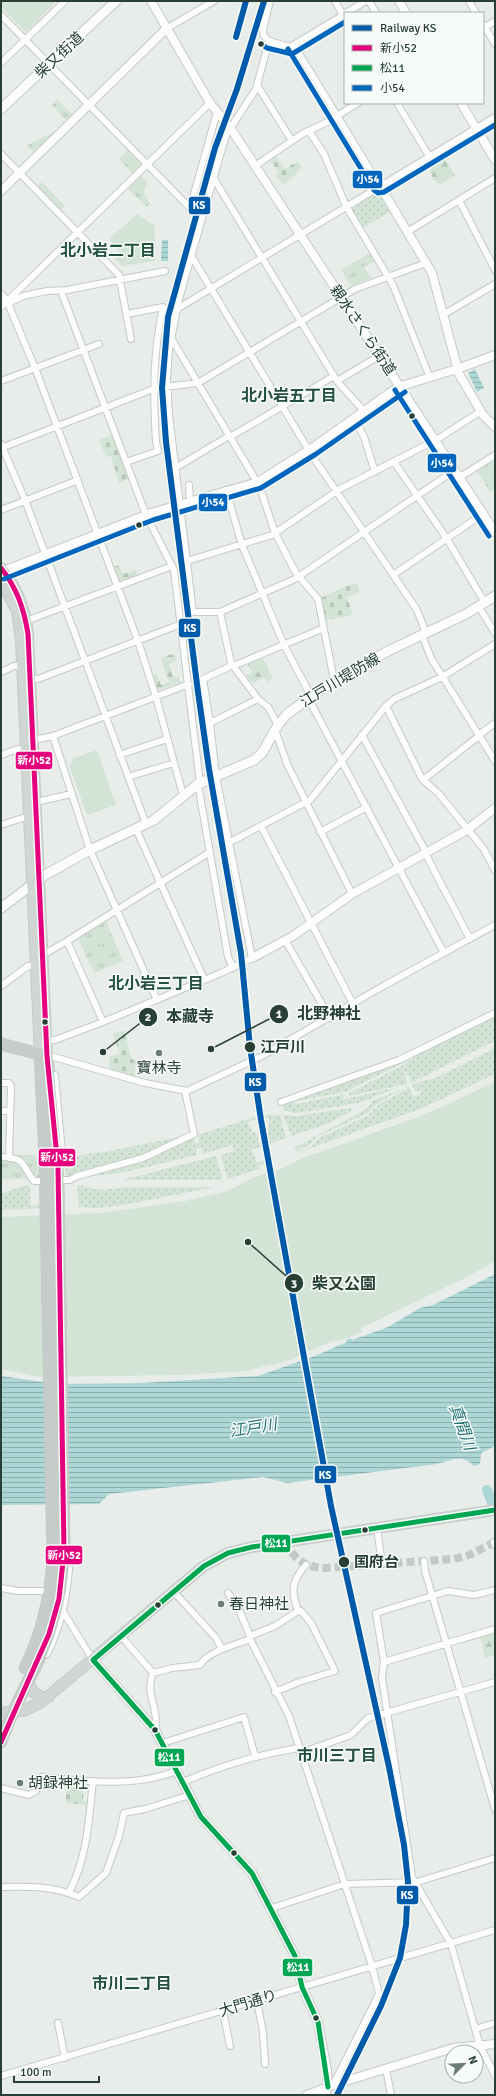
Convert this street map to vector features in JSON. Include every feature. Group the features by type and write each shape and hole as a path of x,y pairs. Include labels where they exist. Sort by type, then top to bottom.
{"highway":[{"path":"1,1044 39,1054 49,1075 58,1184 64,1527 64,1566 60,1592 45,1646 28,1681 5,1714"},
{"path":"1,1742 5,1714 36,1644 50,1591 53,1561 45,1157 40,1136 33,1059 39,1054"}],"main road":[{"name":"柴又街道","path":"1,108 116,1"},
{"path":"2,570 19,598 26,621 36,802 36,965 43,1041"},
{"path":"1,581 17,611 21,640 29,816 43,953 43,1041 39,1054"},
{"name":"江戸川堤防線","path":"1,908 36,881 90,850 146,824 171,808 182,796 199,784 254,760 262,753 276,728 287,714 334,680 482,605 495,596"},
{"path":"5,1714 30,1709 49,1697 204,1566 228,1553 252,1547 490,1511"},
{"path":"28,1681 33,1692 42,1697 49,1697"}],"street":[{"path":"1,63 65,1"},
{"name":"親水さくら街道","path":"150,1 210,103 231,129 378,356 401,386 483,514 492,521 495,532"},
{"path":"1,191 166,30 214,1"},
{"path":"270,1 263,32 264,36 269,41 290,47 344,16"},
{"path":"335,1 344,14"},
{"path":"350,12 368,1 375,12"},
{"path":"399,1 405,12"},
{"path":"469,1 475,12"},
{"path":"1,15 190,208 217,112"},
{"path":"495,21 484,26 495,44"},
{"path":"269,41 257,85 226,136 177,309 171,338 168,415 194,612 220,612 299,576 455,470"},
{"path":"294,45 432,273 457,369 481,411 495,427"},
{"path":"257,85 292,141"},
{"path":"7,304 77,233 210,103"},
{"path":"255,166 292,141 338,116 356,104"},
{"path":"398,104 429,156"},
{"path":"462,104 495,160"},
{"path":"177,309 495,117"},
{"path":"309,131 324,154 346,206 394,285 430,378"},
{"path":"1,154 119,275 131,339"},
{"path":"407,232 495,178"},
{"path":"214,179 335,378 364,411"},
{"path":"459,200 495,270"},
{"path":"192,257 308,450 416,610 431,658 495,760"},
{"path":"146,824 84,662 25,500 1,446 154,389 198,383 340,296 388,276 426,263"},
{"path":"7,304 23,296 48,291 61,291 165,271"},
{"path":"443,315 495,284"},
{"path":"61,291 146,515 174,570 199,784 228,957 233,968"},
{"path":"1,295 7,304 35,368 138,641 156,697 182,796"},
{"path":"126,314 163,307 157,336 154,389 158,451 126,462"},
{"path":"171,338 257,482 275,533 299,576 318,599 334,680"},
{"path":"1,381 99,344"},
{"path":"2,570 146,515 257,482 308,450 401,386 430,378 495,355"},
{"path":"175,468 282,406 378,356"},
{"path":"187,561 242,545 275,533 336,491 436,440 481,411"},
{"path":"354,418 364,438 375,472"},
{"path":"460,477 495,455"},
{"path":"394,462 447,539 495,633"},
{"path":"1,510 78,480"},
{"path":"189,485 190,501"},
{"path":"226,490 242,545 284,645 342,760 444,953"},
{"path":"393,575 483,514"},
{"path":"26,621 172,566"},
{"path":"220,612 233,665 258,699 268,707 288,766 352,894"},
{"path":"30,679 38,679 181,624"},
{"path":"252,958 216,776 203,680 233,665 324,628"},
{"path":"230,842 307,803 386,706 394,699 442,677 495,644"},
{"path":"1,672 14,666 22,666"},
{"path":"33,740 53,736 188,684"},
{"path":"210,723 258,699"},
{"path":"386,706 423,780 439,794 493,860 495,870"},
{"path":"423,780 495,723"},
{"path":"53,736 90,850 157,1000"},
{"path":"362,736 426,852 470,939"},
{"path":"120,754 167,739"},
{"path":"1,755 26,749"},
{"path":"128,777 174,763"},
{"path":"36,802 71,794"},
{"path":"320,832 367,807"},
{"path":"43,1041 55,1040 103,1022 233,968 285,940 352,894 467,830 495,808"},
{"path":"1,825 29,816"},
{"path":"261,826 353,1004"},
{"path":"136,829 204,979"},
{"path":"43,953 48,952 67,941 210,852"},
{"path":"39,1054 145,1083 185,1091 243,1066 495,925"},
{"path":"285,940 330,1018"},
{"path":"67,941 103,1022"},
{"path":"1,986 28,966 36,965"},
{"path":"280,1102 399,1060 495,1013"},
{"path":"49,1075 56,1074 62,1153"},
{"path":"1,1083 9,1083 11,1086 9,1158"},
{"path":"1,1158 9,1158 24,1166 34,1182 46,1185 58,1184 77,1176 143,1158 194,1134 185,1091"},
{"path":"1,1111 10,1111"},
{"path":"377,1528 382,1564"},
{"path":"36,1663 43,1661 48,1653 62,1610 69,1578 70,1551"},
{"path":"424,1561 433,1597 495,1809"},
{"path":"276,1692 299,1682 335,1671 311,1623 301,1611 298,1611 293,1596 295,1580 306,1565"},
{"path":"1,1588 18,1591 50,1591"},
{"path":"479,2044 451,1944 417,1882 412,1877 382,1678 384,1662 376,1613 433,1597 448,1591 474,1595 495,1590"},
{"path":"173,1591 216,1638 222,1648"},
{"path":"228,1593 237,1606 250,1638 289,1716 299,1751 372,1966 379,1994 325,2095"},
{"path":"62,1610 93,1660 155,1730 201,1817 252,1872 269,1909 295,1956 302,1987 318,2022 331,2086"},
{"path":"153,1673 172,1668 200,1665 222,1648 229,1648 275,1626 298,1611"},
{"path":"384,1662 495,1629"},
{"path":"120,1636 153,1673"},
{"path":"153,1673 149,1688 157,1721 155,1730"},
{"path":"183,1782 255,1756 299,1751 351,1735 368,1718 495,1682"},
{"path":"163,1743 244,1717 255,1756"},
{"path":"1,1788 29,1795 36,1791 41,1777 93,1781 137,1781 155,1779 177,1770"},
{"path":"69,1892 73,1884 87,1832 93,1781"},
{"path":"1,1887 28,1886 69,1892 79,1897 106,1873 119,1836 124,1813 146,1809 190,1796"},
{"path":"269,1909 345,1884 417,1882 495,1858"},
{"name":"大門通り","path":"1,2076 495,1930"},
{"path":"257,2001 263,2032 265,2064"},
{"path":"223,2011 230,2046"},
{"path":"58,2023 65,2058"},
{"path":"475,2029 495,2023"},
{"path":"484,2045 495,2044"},
{"path":"307,2095 331,2086 444,2051"},
{"path":"484,2054 495,2075"},
{"path":"386,2070 391,2095"}],"green space":[{"path":"1,1 54,1 55,3 26,32 1,7"},
{"path":"57,99 72,114 66,120 52,105"},
{"path":"55,132 33,152 27,145"},
{"path":"129,149 143,164 133,174 119,159"},
{"path":"441,153 455,175 440,185 434,180 430,172 434,162 433,158"},
{"path":"275,155 285,169 298,161 302,167 283,185 276,175 279,173 269,159"},
{"path":"141,176 147,182 144,192 150,204 147,207 128,189"},
{"path":"42,182 65,206 60,211 37,187"},
{"path":"376,192 380,193 391,211 363,228 351,209"},
{"path":"137,214 155,226 155,261 122,266 115,259 121,253 109,239"},
{"path":"370,253 375,261 364,267 371,278 351,286 341,270"},
{"path":"112,435 129,479 119,483 111,456 106,457 99,440"},
{"path":"492,461 495,465 495,489 490,492 477,471"},
{"path":"119,565 123,574 136,570 138,577 126,581 125,579 119,581 114,567"},
{"path":"357,583 360,592 347,597 353,615 325,620 321,598 346,586"},
{"path":"172,654 175,655 177,661 169,664 173,677 178,676 181,682 174,685 168,680 161,658"},
{"path":"262,657 273,678 267,682 264,677 254,683 253,681 251,682 246,675 252,672 247,663"},
{"path":"157,673 161,685 169,682 173,685 158,690 153,675"},
{"path":"97,750 116,805 87,815 69,765 73,763 72,759"},
{"path":"106,921 123,961 94,973 78,938"},
{"path":"495,1015 495,1041 411,1083 408,1075 405,1076 407,1084 402,1086 345,1097 350,1095 349,1093 405,1064 418,1053"},
{"path":"124,1030 132,1060 136,1059 138,1064 135,1065 135,1076 111,1070 109,1066 110,1056 120,1054 113,1034"},
{"path":"495,1048 495,1074 420,1109 297,1153 312,1146 319,1138 369,1115 379,1104 407,1089 406,1087 409,1087 414,1097 421,1094 420,1090 415,1092 412,1084 435,1078"},
{"path":"414,1055 403,1063 345,1092 298,1101 295,1099"},
{"path":"495,1082 495,1261 465,1278 361,1328 362,1332 345,1339 332,1341 287,1361 246,1371 181,1375 40,1377 1,1369 1,1217 102,1213 185,1201 228,1191 254,1177 279,1170 300,1159 424,1115"},
{"path":"399,1087 359,1103 296,1113 283,1110 283,1104 294,1102 296,1104 346,1094 342,1096 344,1099"},
{"path":"404,1088 378,1103 368,1113 317,1137 309,1145 296,1152 294,1148 365,1110 374,1100"},
{"path":"351,1108 352,1111 327,1124 291,1136 283,1115 298,1116"},
{"path":"262,1115 280,1115 286,1138 252,1150 257,1163 279,1155 260,1166 260,1169 227,1179 221,1155 234,1151 232,1145 203,1154 201,1148 197,1149 197,1155 125,1172 78,1178 143,1160 190,1138 194,1138 195,1143 199,1143 198,1135 254,1117 255,1120 248,1122 253,1132 257,1134 259,1142 268,1141 267,1135 269,1117 263,1118"},
{"path":"183,1136 142,1157 72,1177 66,1176 65,1157 104,1152"},
{"path":"13,1155 36,1155 39,1177 34,1177 27,1164"},
{"path":"216,1156 223,1180 122,1180"},
{"path":"1,1160 11,1161 22,1167 29,1179 1,1179"},
{"path":"77,1185 102,1190 126,1187 216,1187 123,1205 97,1208 79,1207"},
{"path":"24,1186 30,1186 30,1206 52,1205 52,1208 1,1210 1,1194"},
{"path":"495,1632 495,1655 485,1658 480,1636"},
{"path":"66,1781 84,1783 83,1801 88,1802 87,1805 66,1803"}],"water":[{"path":"162,240 168,240 168,261 161,261"},
{"path":"475,369 484,388 477,392 468,373"},
{"path":"495,1274 495,1446 481,1453 480,1464 474,1466 465,1460 452,1459 437,1464 287,1483 263,1477 109,1494 99,1504 1,1505 1,1376 57,1384 142,1383 258,1376 315,1356 347,1342 346,1340 351,1338 352,1340 388,1327 420,1308 433,1305"}],"waterway":[{"name":"真間川","path":"487,1490 495,1510"}],"tunnel":[{"path":"284,1543 301,1562 311,1566 325,1568 454,1559 469,1555 495,1542"}],"rail line":[{"name":"KS","path":"236,37 246,1"},
{"name":"KS","path":"264,1 237,89 215,148 168,317 162,388 166,442 198,692 209,769 241,953 250,1047 261,1120 331,1506 389,1767 404,1845 408,1882 406,1925 400,1958 381,2006 337,2095"}],"transit line":[{"name":"小54","path":"261,44 267,48 292,54 344,23"},
{"name":"小54","path":"288,49 374,190 378,193 384,192 495,125"},
{"name":"小54","path":"395,390 489,536"},
{"name":"小54","path":"4,579 153,520 261,488 316,454 405,392"},
{"name":"新小52","path":"1,568 16,591 28,634 47,1056 58,1167 64,1552 59,1599 49,1634 1,1742"},
{"name":"松11","path":"93,1660 204,1566 228,1553 252,1547 495,1510"},
{"name":"松11","path":"93,1660 155,1730 201,1817 252,1873 295,1956 302,1987 318,2022 328,2087"}],"place":[{"name":"江戸川","path":"250,1047"},
{"name":"北野神社","path":"211,1049"},
{"name":"本藏寺","path":"103,1052"},
{"name":"寶林寺","path":"159,1053"},
{"name":"柴又公園","path":"248,1242"},
{"name":"国府台","path":"344,1562"},
{"name":"春日神社","path":"221,1604"},
{"name":"胡録神社","path":"20,1783"}],"district":[{"name":"北小岩二丁目","path":"108,250"},
{"name":"北小岩五丁目","path":"289,395"},
{"name":"北小岩三丁目","path":"156,983"},
{"name":"市川三丁目","path":"337,1755"},
{"name":"市川二丁目","path":"132,1983"}]}
